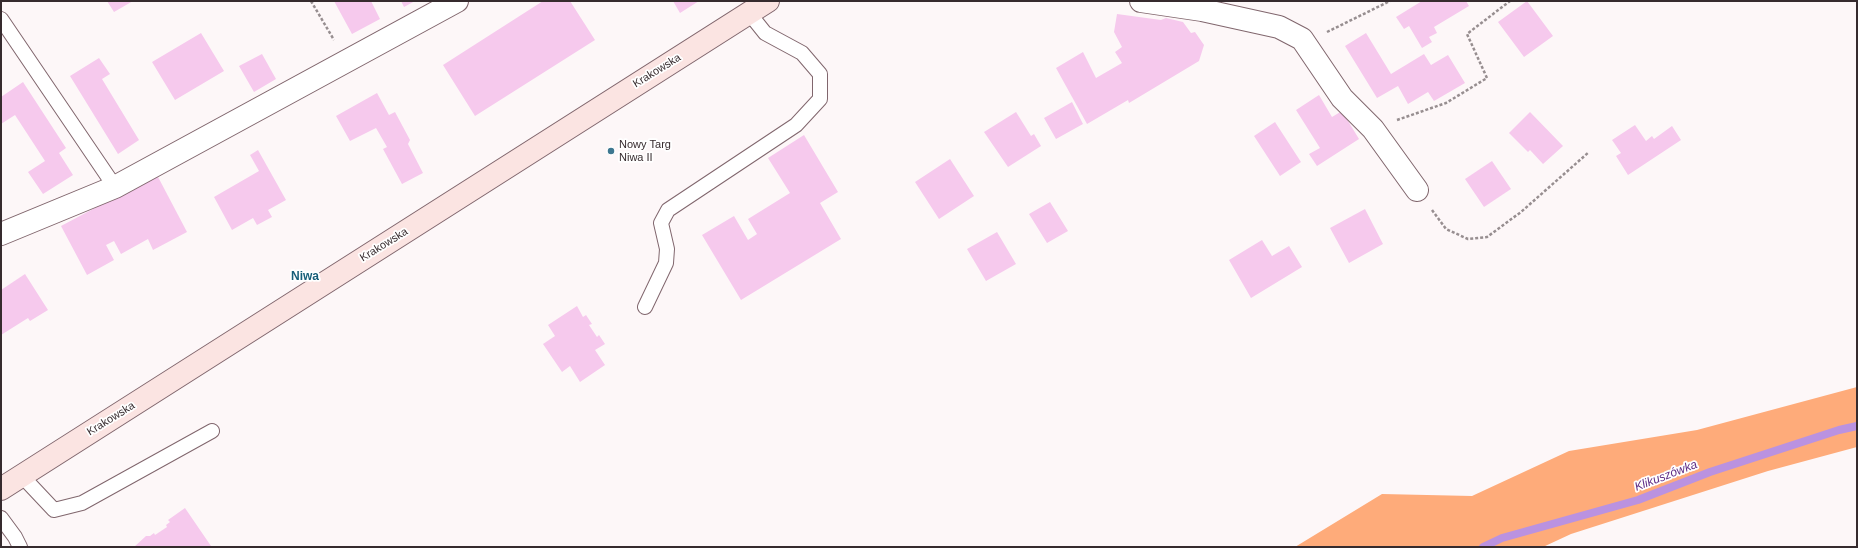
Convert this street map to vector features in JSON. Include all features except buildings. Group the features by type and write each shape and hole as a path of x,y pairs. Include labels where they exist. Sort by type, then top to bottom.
{"main road":[{"name":"Krakowska","path":"1,489 768,1"}],"street":[{"path":"1,234 115,187 457,1"},
{"path":"1141,1 1202,10 1279,27 1302,39 1342,98 1373,129 1417,190"}],"lane":[{"path":"645,307 666,264 667,249 661,223 668,210 796,124 820,99 820,74 802,53 765,33 749,13"},
{"path":"1,19 115,187"},
{"path":"22,476 54,510 82,503 212,431"},
{"path":"1,518 15,537 20,547"}],"path":[{"path":"311,1 347,61"},
{"path":"1302,39 1332,30 1390,1"},
{"path":"1373,129 1446,103 1487,78 1467,34 1510,1"},
{"path":"1417,190 1446,229 1468,239 1487,237 1521,212 1589,152"}],"shaded area":[{"path":"1857,387 1857,447 1768,471 1571,534 1543,547 1295,547 1382,494 1472,496 1569,451 1697,430"}],"waterway":[{"name":"Klikuszówka","path":"1483,547 1502,538 1638,500 1710,472 1839,430 1857,426"}],"place":[{"name":"Nowy Targ Niwa II","path":"611,151"}],"district":[{"name":"Niwa","path":"305,277"}]}
